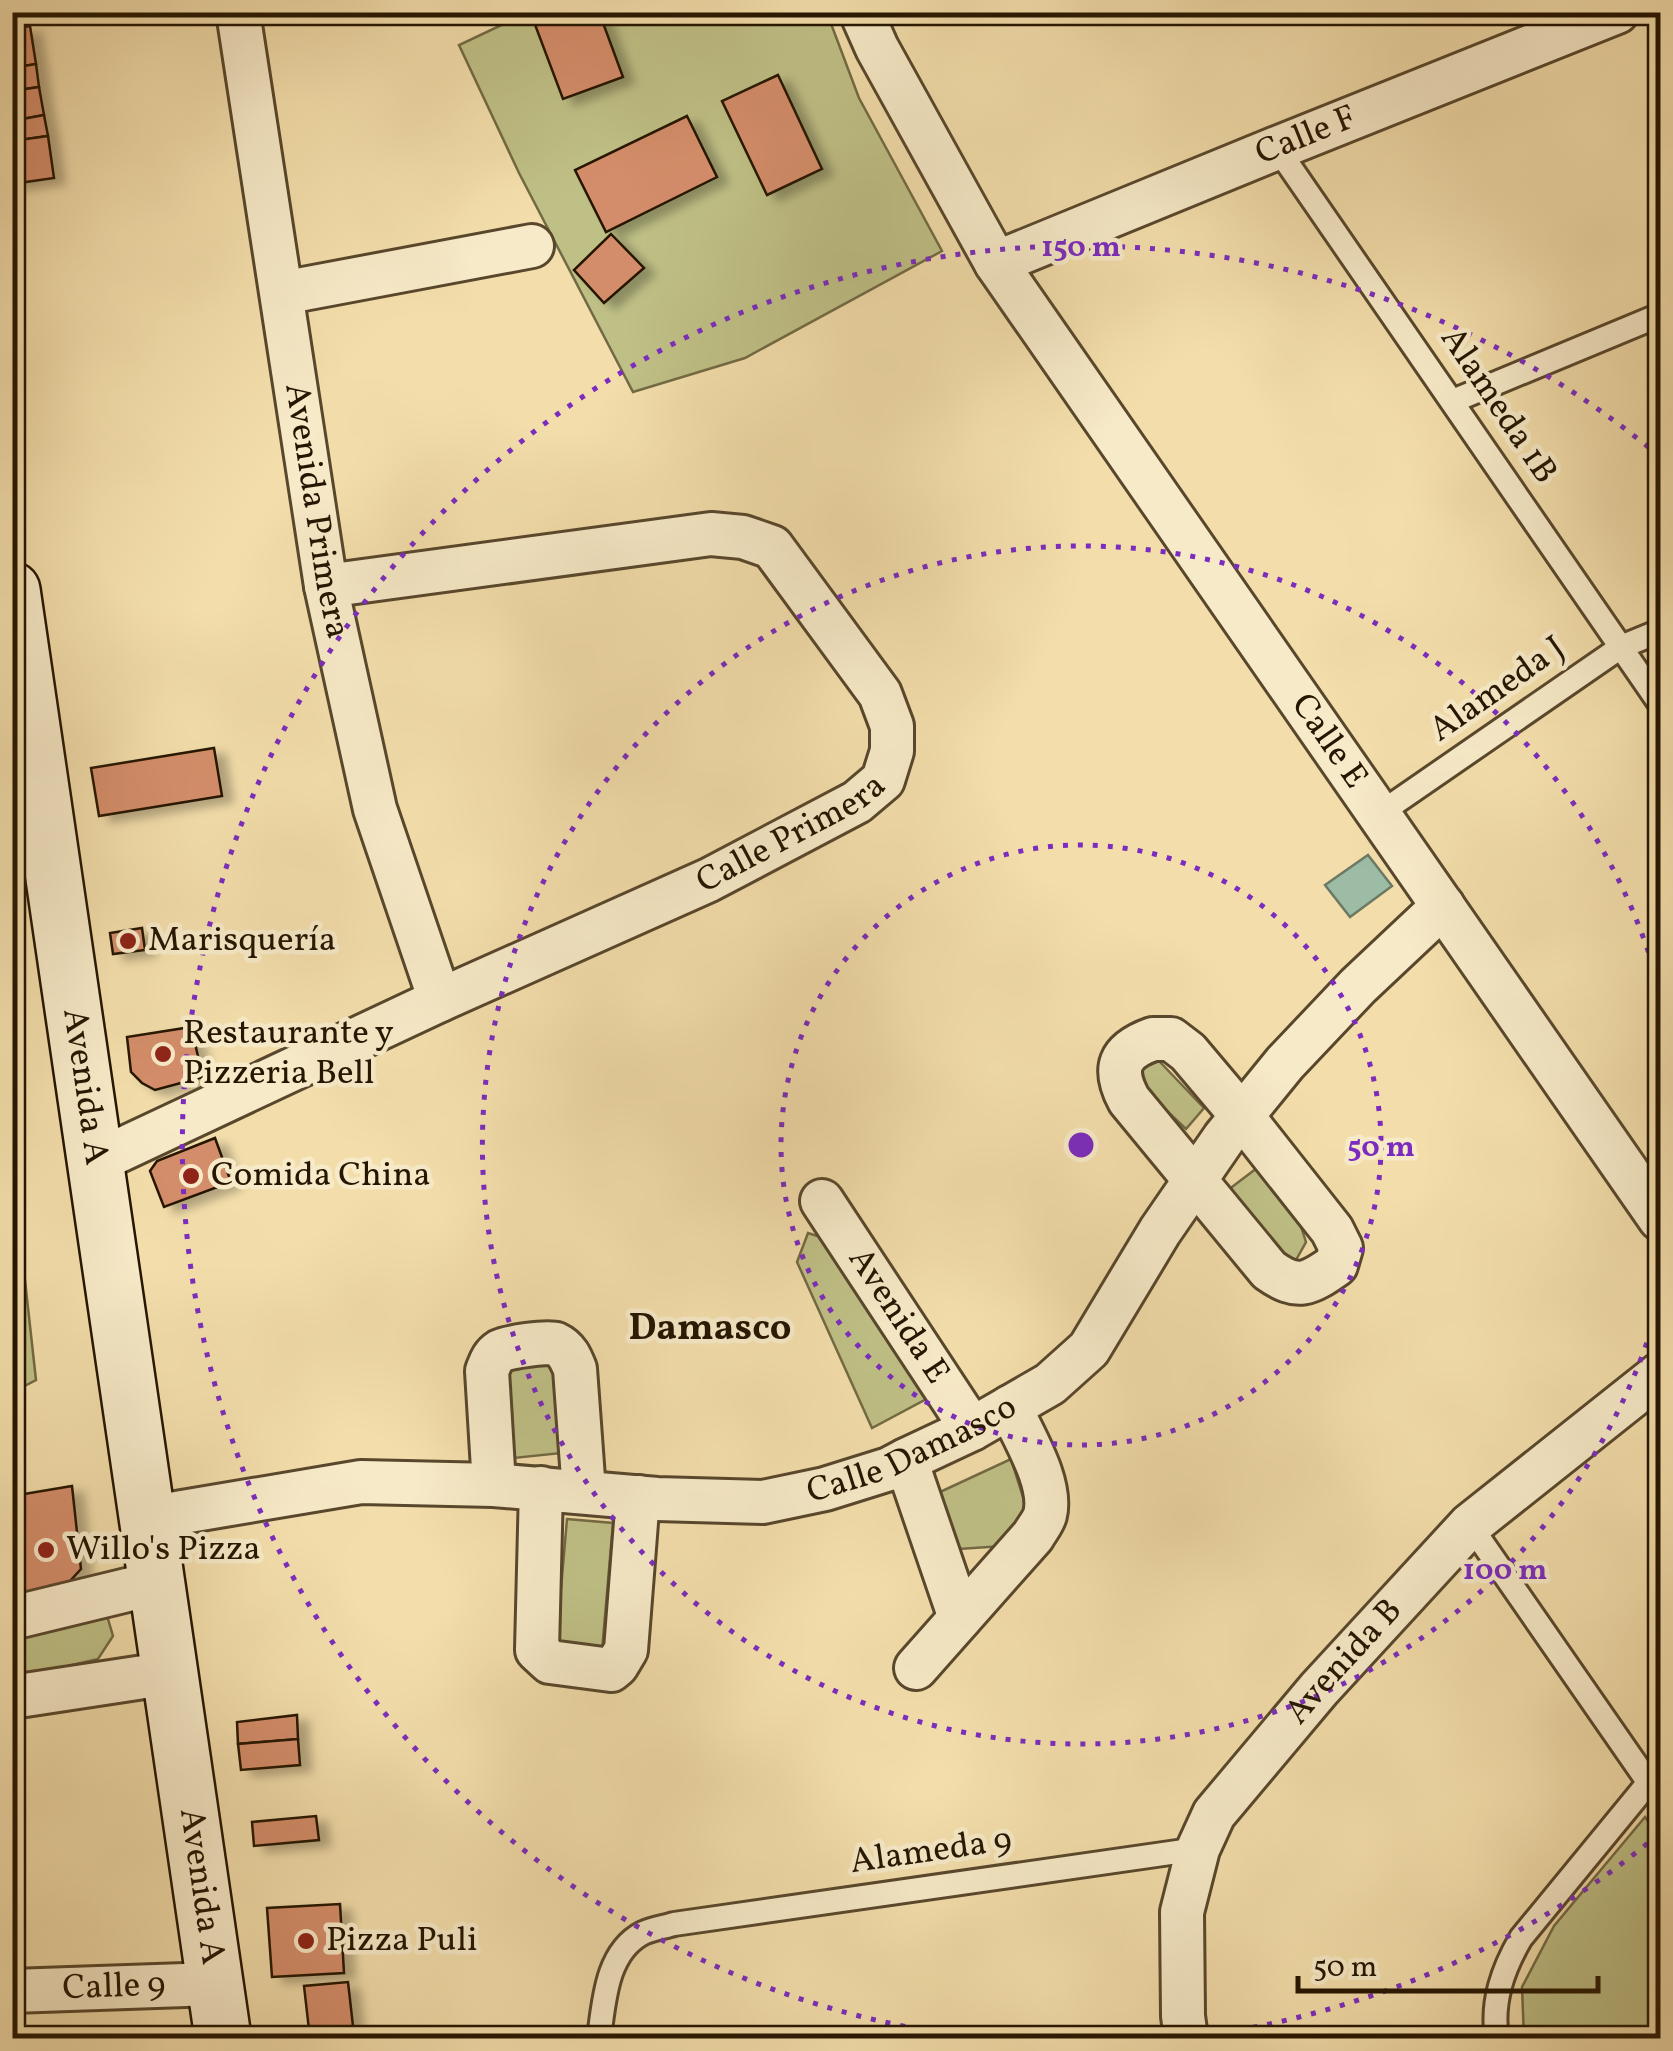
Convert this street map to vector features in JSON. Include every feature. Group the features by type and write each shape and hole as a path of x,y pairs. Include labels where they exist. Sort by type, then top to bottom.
{"street":[{"name":"Avenida Primera","path":"238,12 326,586 375,809 440,1000"},
{"name":"Calle E","path":"861,12 886,66 996,264 1660,1219"},
{"name":"Calle F","path":"996,264 1618,12"},
{"path":"282,293 532,246"},
{"name":"Calle Primera","path":"95,1162 440,1000 709,880 858,802 883,780 892,751 892,726 880,694 772,547 743,537 711,534 326,586"},
{"name":"Avenida A","path":"12,590 223,2038"},
{"name":"Calle Damasco","path":"147,1518 360,1482 494,1484 638,1497 763,1502 825,1489 889,1468 972,1429 1050,1384 1089,1349 1160,1231 1242,1116 1285,1063 1346,999 1443,906"},
{"path":"1153,1039 1171,1039 1188,1052 1242,1116 1332,1230 1341,1248 1336,1264 1305,1284 1285,1282 1269,1270 1195,1180 1129,1100 1120,1083 1124,1056 1153,1039"},
{"name":"Avenida E","path":"822,1202 972,1429"},
{"path":"494,1484 487,1371 491,1359 501,1350 546,1343 557,1344 568,1354 575,1369 584,1492"},
{"name":"Avenida B","path":"1186,2038 1182,1912 1198,1849 1214,1814 1319,1689 1470,1525 1660,1374"},
{"path":"916,1668 1033,1536 1044,1517 1044,1481 1010,1407"},
{"path":"906,1460 960,1618"},
{"path":"540,1488 537,1650 550,1662 611,1670 626,1650 638,1497"},
{"path":"12,1618 156,1583"},
{"path":"12,1697 170,1673"},
{"name":"Calle 9","path":"12,1991 214,1984"}],"lane":[{"name":"Alameda 1B","path":"1277,148 1660,704"},
{"path":"1453,401 1660,316"},
{"name":"Alameda J","path":"1379,814 1621,647 1660,631"},
{"path":"1470,1525 1655,1790 1521,1938 1500,1985 1497,2038"},
{"name":"Alameda 9","path":"599,2038 604,1994 616,1958 641,1934 674,1924 1198,1849"}],"green space":[{"path":"527,13 827,13 859,98 942,251 745,358 633,392 519,173 459,45"},
{"path":"1159,1061 1204,1108 1186,1129 1135,1081 1138,1068"},
{"path":"1257,1168 1300,1223 1306,1242 1296,1260 1283,1259 1228,1190"},
{"path":"808,1233 836,1242 932,1396 872,1428 797,1262"},
{"path":"20,1235 36,1380 13,1392 12,1238"},
{"path":"553,1363 562,1453 514,1458 505,1368"},
{"path":"1011,1459 1027,1510 1003,1546 959,1549 940,1492"},
{"path":"567,1519 613,1523 602,1651 556,1647"},
{"path":"101,1606 113,1636 98,1659 13,1679 12,1626"},
{"path":"1645,1817 1660,1838 1660,2038 1524,2038 1522,1987 1554,1926"}],"shaded area":[{"path":"1368,855 1392,886 1350,917 1325,885"}],"building":[{"path":"559,12 599,12 623,77 563,99 534,22"},
{"path":"30,26 36,64 12,68 12,29"},
{"path":"36,64 39,87 12,91 12,68"},
{"path":"778,75 822,169 767,195 722,101"},
{"path":"39,87 44,115 12,121 12,91"},
{"path":"44,115 48,136 12,141 12,121"},
{"path":"687,116 717,177 606,232 575,170"},
{"path":"48,136 54,178 12,184 12,141"},
{"path":"611,234 644,268 604,303 574,270"},
{"path":"214,748 222,796 99,816 91,768"},
{"name":"Marisquería","path":"142,928 145,950 113,954 110,933"},
{"name":"Restaurante y Pizzeria Bell","path":"191,1027 203,1077 155,1090 131,1072 127,1037"},
{"name":"Comida China","path":"215,1138 231,1182 164,1207 150,1171 157,1161"},
{"name":"Willo's Pizza","path":"72,1486 81,1569 69,1582 12,1599 12,1496"},
{"path":"297,1715 298,1739 238,1744 237,1722"},
{"path":"298,1739 300,1765 241,1770 238,1744"},
{"path":"316,1816 319,1840 254,1846 252,1822"},
{"name":"Pizza Puli","path":"340,1904 344,1973 272,1977 267,1908"},
{"path":"348,1982 353,2026 309,2030 304,1986"}],"place":[{"name":"Marisquería","path":"128,941"},
{"name":"Restaurante y Pizzeria Bell","path":"163,1054"},
{"name":"Comida China","path":"191,1176"},
{"name":"Willo's Pizza","path":"46,1550"},
{"name":"Pizza Puli","path":"306,1941"}],"district":[{"name":"Damasco","path":"710,1329"}]}
